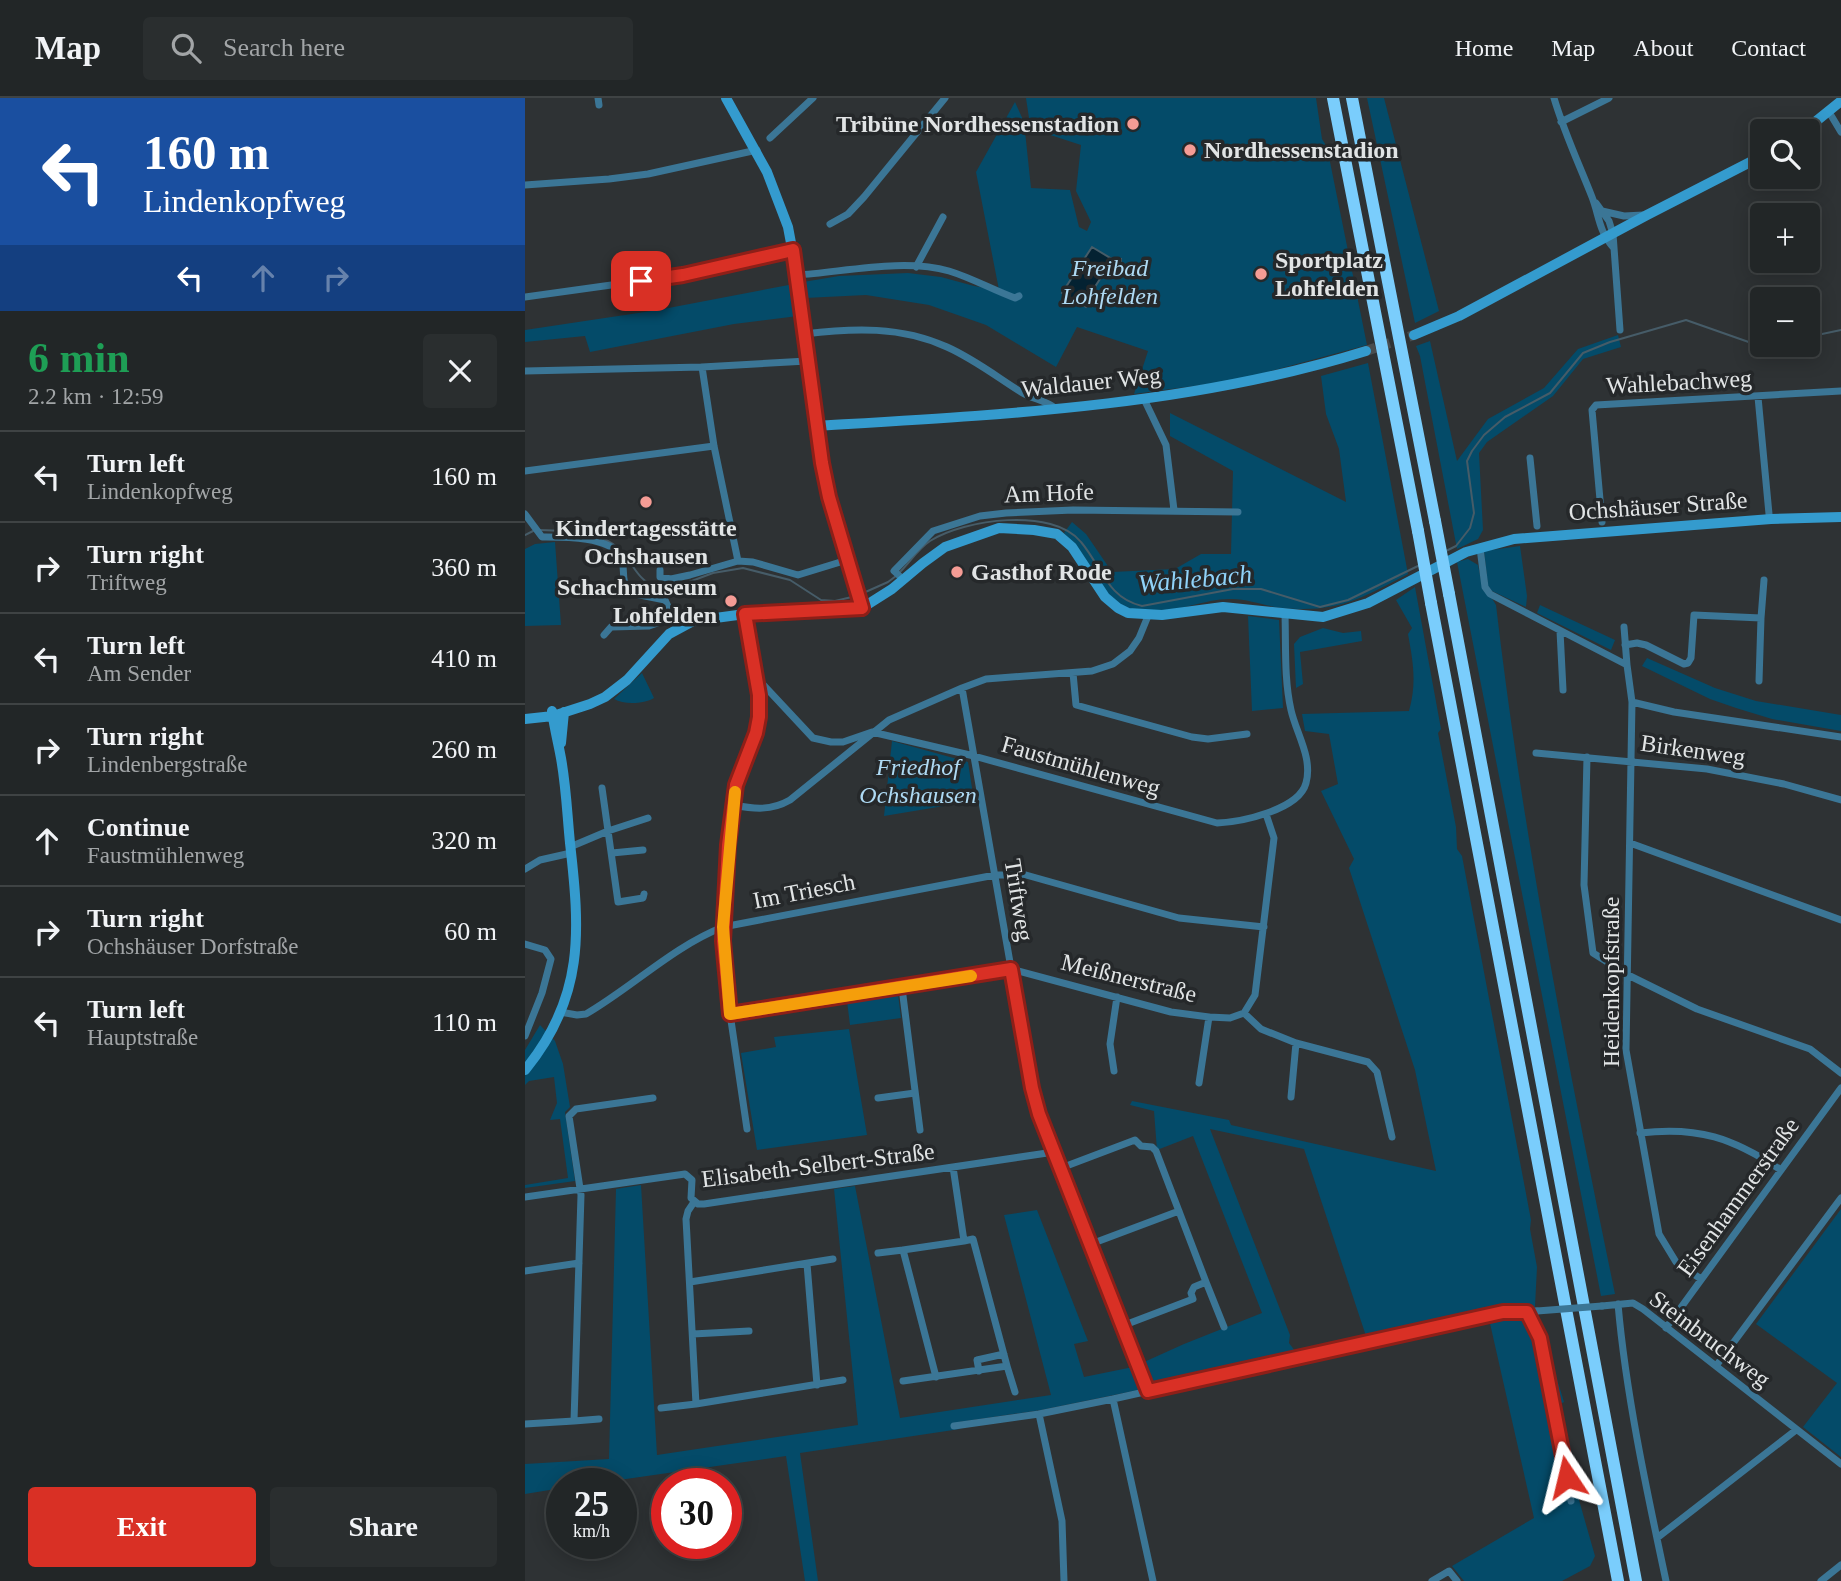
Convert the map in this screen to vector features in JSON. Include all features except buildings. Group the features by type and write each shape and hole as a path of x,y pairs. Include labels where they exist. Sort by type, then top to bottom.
{"highway":[{"path":"1333,98 1419,531 1618,1581"},
{"path":"1352,98 1636,1581"}],"main road":[{"path":"726,98 757,150 779,198 793,250 816,426 829,497 861,604"},
{"path":"1820,119 1841,101"},
{"path":"1414,335 1459,316 1750,162"},
{"name":"Waldauer Weg","path":"816,426 1144,399 1278,377 1366,351"},
{"name":"Ochshäuser Straße","path":"1148,616 1223,607 1323,617 1378,598 1457,556 1514,539 1771,519 1841,517"},
{"path":"525,717 564,712 590,704 618,688 663,640 678,628 693,621 861,604 945,547 982,533 1009,528 1057,534 1072,547 1110,602 1128,613 1148,616"},
{"path":"560,754 564,712"},
{"path":"525,1070 547,1041 561,1012 572,978 577,944 571,850 553,713"}],"street":[{"path":"770,138 813,98"},
{"path":"830,224 848,214 864,197 945,98"},
{"path":"1554,98 1593,200 1600,229 1609,236"},
{"path":"1561,122 1609,98"},
{"path":"1829,112 1841,132"},
{"path":"525,185 648,174 757,150"},
{"path":"1593,200 1609,220 1620,330"},
{"path":"1602,211 1624,216 1647,215"},
{"path":"916,267 943,217"},
{"path":"525,297 683,275 793,250"},
{"path":"797,275 916,267 949,271 1015,298 1019,296"},
{"path":"804,334 866,329 916,336 948,347 1024,393 1055,408"},
{"path":"525,371 702,367 807,361"},
{"path":"702,367 714,446 738,561"},
{"name":"Wahlebachweg","path":"1602,522 1592,410 1596,405 1841,391"},
{"path":"1758,397 1769,514"},
{"path":"1144,399 1166,444 1174,510"},
{"path":"525,471 714,446"},
{"path":"1530,458 1537,526"},
{"name":"Am Hofe","path":"900,576 894,571 933,531 980,516 1065,511 1238,512"},
{"path":"525,514 542,537 566,537 611,546 623,564 624,586 630,593 665,600 678,628"},
{"path":"1480,548 1485,587 1490,594 1627,665"},
{"path":"660,570 660,577 671,579 738,561 761,564 797,576 846,559"},
{"path":"1759,681 1764,580"},
{"path":"745,614 759,695 759,717 756,733 736,785 723,927 730,1014 747,1129"},
{"name":"Faustmühlenweg","path":"755,676 813,738 843,742 872,732 974,756 1204,821 1233,822 1266,814 1298,796 1306,783 1302,741 1292,713 1287,683 1285,614"},
{"path":"1625,645 1637,643 1684,664 1691,659 1694,615 1761,618"},
{"path":"733,805 763,809 778,807 889,720 986,679 1092,671 1114,664 1130,651 1148,616"},
{"path":"604,635 611,627 649,626 673,618"},
{"name":"Heidenkopfstraße","path":"1624,627 1632,702 1626,1050 1659,1234 1677,1262 1701,1279"},
{"path":"1560,631 1563,690"},
{"path":"1073,673 1076,705 1192,737 1247,734"},
{"name":"Triftweg","path":"962,688 1032,1088 1039,1114 1148,1391"},
{"path":"1632,702 1674,712 1841,737"},
{"name":"Birkenweg","path":"1536,753 1707,769 1784,784 1841,800"},
{"path":"1587,757 1584,885 1593,953 1628,975 1697,1009 1810,1049 1841,1073"},
{"path":"602,789 618,902 643,898 644,894"},
{"path":"1266,814 1273,838 1264,927 1255,995 1244,1013 1261,1029 1296,1043 1368,1062 1377,1072 1392,1137"},
{"path":"526,867 571,850 608,831 648,818"},
{"path":"1630,843 1841,920"},
{"path":"612,853 643,850"},
{"name":"Im Triesch","path":"561,1012 586,1014 711,932 723,927 995,875 1026,875 1179,918 1264,927"},
{"path":"525,944 545,950 551,959 543,993 525,1036"},
{"path":"730,1014 1011,969"},
{"name":"Meißnerstraße","path":"1011,969 1171,1012 1230,1018 1244,1013"},
{"path":"901,988 920,1130"},
{"path":"1114,1071 1110,1044 1117,997"},
{"path":"1199,1083 1209,1017"},
{"path":"1291,1097 1296,1043"},
{"name":"Eisenhammerstraße","path":"1666,1328 1841,1088"},
{"path":"878,1098 915,1093"},
{"path":"574,1421 579,1189 569,1120 576,1109 653,1098"},
{"path":"1640,1133 1673,1131 1718,1137 1751,1150 1781,1170"},
{"path":"1061,1168 1135,1140 1141,1146 1154,1149 1224,1327"},
{"name":"Elisabeth-Selbert-Straße","path":"525,1197 685,1174 692,1180 690,1191 694,1202 704,1204 1054,1152"},
{"path":"953,1167 964,1241"},
{"path":"1716,1366 1841,1198"},
{"path":"694,1202 688,1211 687,1219 696,1404"},
{"path":"1091,1244 1179,1211"},
{"path":"879,1253 974,1239 1015,1392"},
{"path":"903,1250 936,1377"},
{"path":"690,1282 833,1259"},
{"path":"525,1271 579,1263"},
{"path":"807,1264 817,1385"},
{"path":"1122,1326 1193,1299 1191,1293 1194,1287 1206,1282"},
{"name":"Steinbruchweg","path":"954,1426 1039,1414 1114,1399 1503,1312 1633,1303 1841,1464"},
{"path":"1618,1304 1621,1339 1667,1581"},
{"path":"1527,1312 1540,1338 1571,1501"},
{"path":"693,1334 749,1331"},
{"path":"979,1371 977,1360 1003,1354"},
{"path":"904,1381 1007,1366"},
{"path":"661,1408 843,1380"},
{"path":"1114,1399 1153,1581"},
{"path":"1039,1414 1062,1521 1064,1581"},
{"path":"525,1424 599,1419"},
{"path":"1657,1538 1796,1430"},
{"path":"1821,1581 1841,1565"},
{"path":"1432,1581 1449,1571 1457,1581"}],"green space":[{"name":"Freibad Lohfelden","path":"1026,98 1316,98 1322,139 1327,147 1367,345 1238,380 1134,394 1148,351 1077,327 1056,367 986,325 929,305 866,295 805,298 803,282 839,276 908,273 941,277 999,290 976,172 1015,102 1024,122 1031,188 1070,190 1079,227 1087,231 1091,222 1076,191 1081,145 1038,131 1029,118"},
{"path":"1367,98 1384,98 1439,311 1415,323"},
{"path":"794,284 798,316 734,324 590,352 585,336 525,342 525,330 658,310"},
{"path":"1618,335 1621,347 1583,359 1553,396 1487,442 1479,453 1483,530 1478,539 1457,549 1416,346 1430,341 1457,461 1488,419 1544,388 1578,349"},
{"path":"1368,363 1408,574 1362,597 1334,606 1282,608 1229,599 1165,611 1140,612 1118,603 1109,595 1064,533 1072,522 1086,534 1112,572 1175,569 1201,554 1231,554 1233,471 1170,436 1170,413 1346,502 1339,449 1326,414 1321,376"},
{"path":"555,542 561,625 525,626 525,549 535,544"},
{"path":"1520,546 1526,607 1492,591 1488,586 1484,551"},
{"path":"1468,559 1478,565 1483,590 1496,605 1519,778 1548,951 1615,1294 1601,1296 1457,562"},
{"path":"1415,587 1441,729 1438,733 1456,827 1457,849 1462,856 1531,1220 1530,1229 1537,1267 1535,1307 1564,1402 1560,1404 1581,1492 1577,1493 1595,1556 1590,1566 1562,1581 1464,1581 1452,1566 1534,1518 1489,1319 1159,1394 1158,1383 1143,1389 1041,1410 959,1422 960,1429 800,1453 818,1581 805,1581 786,1456 702,1468 651,1468 651,1475 637,1477 637,1468 546,1468 546,1491 525,1494 525,1464 609,1459 616,1189 641,1185 657,1455 858,1425 834,1189 855,1186 900,1418 1051,1395 1004,1215 1037,1210 1088,1341 1074,1344 1084,1377 1133,1367 1262,1313 1193,1136 1157,1150 1154,1111 1130,1105 1132,1101 1229,1120 1231,1125 1436,1171 1415,1070 1349,868 1354,859 1321,791 1338,784 1329,734 1305,731 1302,714 1409,711 1414,681 1408,634 1412,628 1396,600","holes":["1210,1129 1304,1149 1366,1336 1295,1351 1289,1343 1290,1335"]},
{"path":"1540,605 1615,640 1611,650 1537,613"},
{"path":"1248,616 1279,620 1283,708 1252,711"},
{"path":"1323,628 1343,633 1361,631 1362,641 1300,652 1303,684 1296,688 1294,644 1300,637"},
{"path":"1647,658 1715,688 1756,701 1841,715 1841,731 1772,719 1710,699 1642,666"},
{"path":"642,673 654,698 634,703 614,699"},
{"name":"Friedhof Ochshausen","path":"892,741 968,762 974,801 884,816"},
{"path":"898,994 901,1018 850,1025 847,1001"},
{"path":"540,1025 555,1041 563,1064 570,1107 565,1112 575,1181 525,1188 525,1185 568,1178 560,1119 550,1120 557,1103 554,1077 529,1081 525,1085 525,1050"},
{"path":"849,1029 867,1135 757,1150 741,1053 776,1047 774,1037"},
{"path":"1841,1209 1841,1457 1803,1427 1837,1383 1756,1324"}],"shaded area":[{"path":"1092,247 1112,259 1121,259 1121,273 1102,276 1087,299 1090,301 1086,307 1062,293"}],"waterway":[{"name":"Wahlebach","path":"1446,551 1456,546 1470,528 1474,513 1467,461 1472,451 1484,435 1505,417 1550,393 1583,353 1610,342 1686,320 1750,342"},
{"name":"Wahlebach","path":"1820,334 1841,330"},
{"name":"Wahlebach","path":"900,572 926,544 945,533 985,522 1008,520 1050,524 1068,531 1081,542 1113,589 1130,602 1142,606 1233,589 1261,589 1320,607 1348,600 1420,565"},
{"name":"Wahlebach","path":"539,530 581,533 602,538 619,549 639,575 657,589 681,585 713,573 743,568 790,580 821,600 835,601 856,596"},
{"name":"Wahlebach","path":"525,535 533,531"},
{"name":"Wahlebach","path":"861,594 896,576"}],"tunnel":[{"path":"1366,351 1414,335"}],"slow traffic":[{"path":"735,792 728,845 723,927 730,1014 971,976"}],"place":[{"name":"Tribüne Nordhessenstadion","path":"1133,124"},
{"name":"Nordhessenstadion","path":"1190,150"},
{"name":"Sportplatz Lohfelden","path":"1261,274"},
{"name":"Kindertagesstätte Ochshausen","path":"646,502"},
{"name":"Gasthof Rode","path":"957,572"},
{"name":"Schachmuseum Lohfelden","path":"731,601"}],"route":[{"path":"641,281 683,275 793,250 822,463 846,559 862,608 745,614 759,695 759,717 756,733 736,785 728,845 723,941 730,1014 1011,969 1039,1114 1148,1391 1503,1312 1527,1312 1540,1338 1567,1477"}]}
